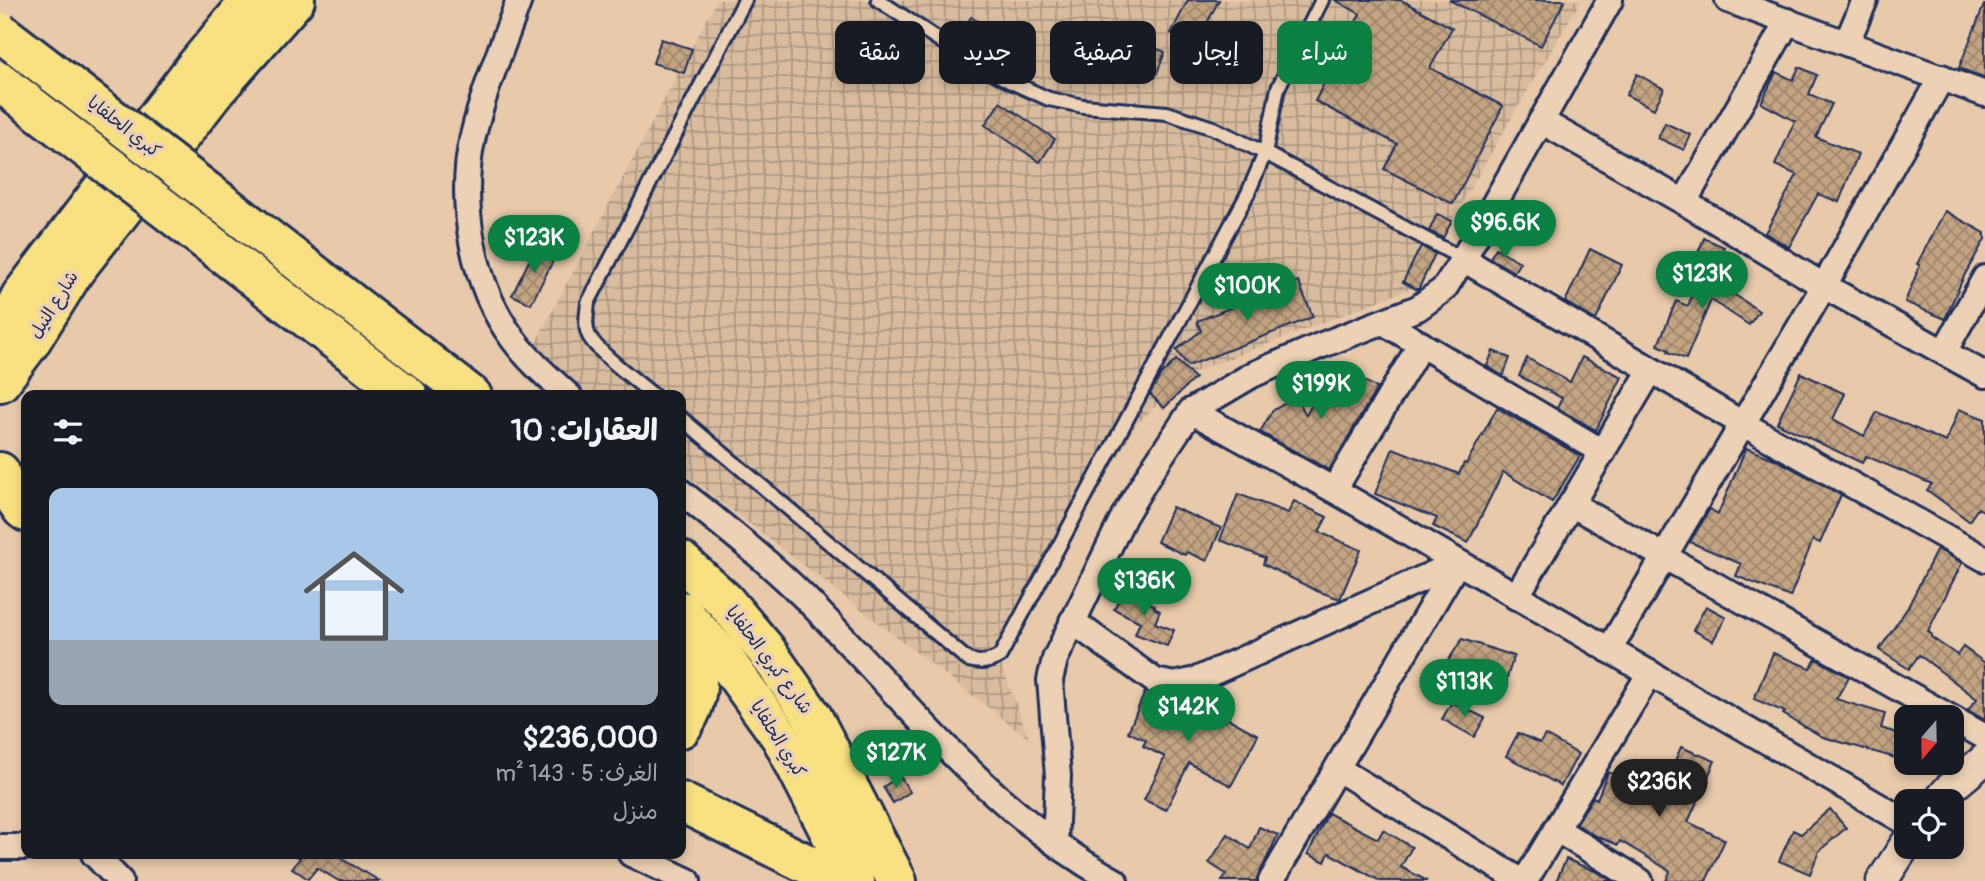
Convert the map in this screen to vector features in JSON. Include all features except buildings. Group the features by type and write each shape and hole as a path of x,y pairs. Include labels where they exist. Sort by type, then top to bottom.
{"main road":[{"name":"شارع النيل","path":"0,383 5,328 21,296 192,71 251,0"},
{"name":"شارع النيل","path":"0,383 29,344 75,270 216,90 295,0"},
{"name":"كبري الحلفايا","path":"0,32 464,390"},
{"path":"0,82 400,390"},
{"path":"0,472 2,480 21,508"},
{"name":"شارع كبري الحلفايا","path":"686,566 724,600 766,650 812,716 897,881"},
{"name":"كبري الحلفايا","path":"686,617 723,657 782,739 855,881"},
{"path":"686,628 695,657 698,681 694,704 686,719"},
{"path":"686,804 842,881"}],"street":[{"path":"503,0 467,104 459,136 452,184 453,225 465,275 486,322 517,366 543,390"},
{"path":"519,0 481,105 472,138 466,185 468,222 480,271 500,319 527,357 563,390"},
{"path":"1055,843 1058,776 1050,680 1055,659 1124,516 1151,471 1191,411 1252,375 1418,308 1444,289 1609,0"},
{"path":"1728,0 1985,94"},
{"path":"1847,42 1865,0"},
{"path":"1684,202 1788,21"},
{"path":"1609,650 1824,286 1942,77"},
{"path":"1541,121 1824,286 1985,375"},
{"path":"1463,259 1742,424 1985,559"},
{"path":"1944,352 1985,278"},
{"path":"1383,322 1603,452"},
{"path":"1334,490 1421,344"},
{"path":"1516,597 1651,370"},
{"path":"1191,411 1334,490 1894,815"},
{"path":"686,496 815,608 970,771 1004,803 1055,843 1115,881"},
{"path":"1571,503 1985,737"},
{"path":"1072,621 1155,681 1174,685 1196,680 1457,563"},
{"path":"1271,881 1457,563"},
{"path":"1338,769 1523,881 1650,673"},
{"path":"1949,789 1985,759"},
{"path":"1556,829 1640,881"},
{"path":"0,847 21,847"},
{"path":"99,859 120,881"},
{"path":"642,859 688,881"},
{"path":"1891,878 1899,859"}],"lane":[{"path":"647,390 598,348 588,335 588,303 745,0"},
{"path":"878,0 965,57 1049,99 1083,106 1167,113 1213,128 1463,259"},
{"path":"686,422 968,660 980,663 992,661 1006,649 1248,192 1265,153 1278,88 1322,0"}],"shaded area":[{"path":"717,0 1581,0 1412,288 1192,373 1136,425 1001,664 1029,739 686,475 686,390 575,390 529,355"}]}
